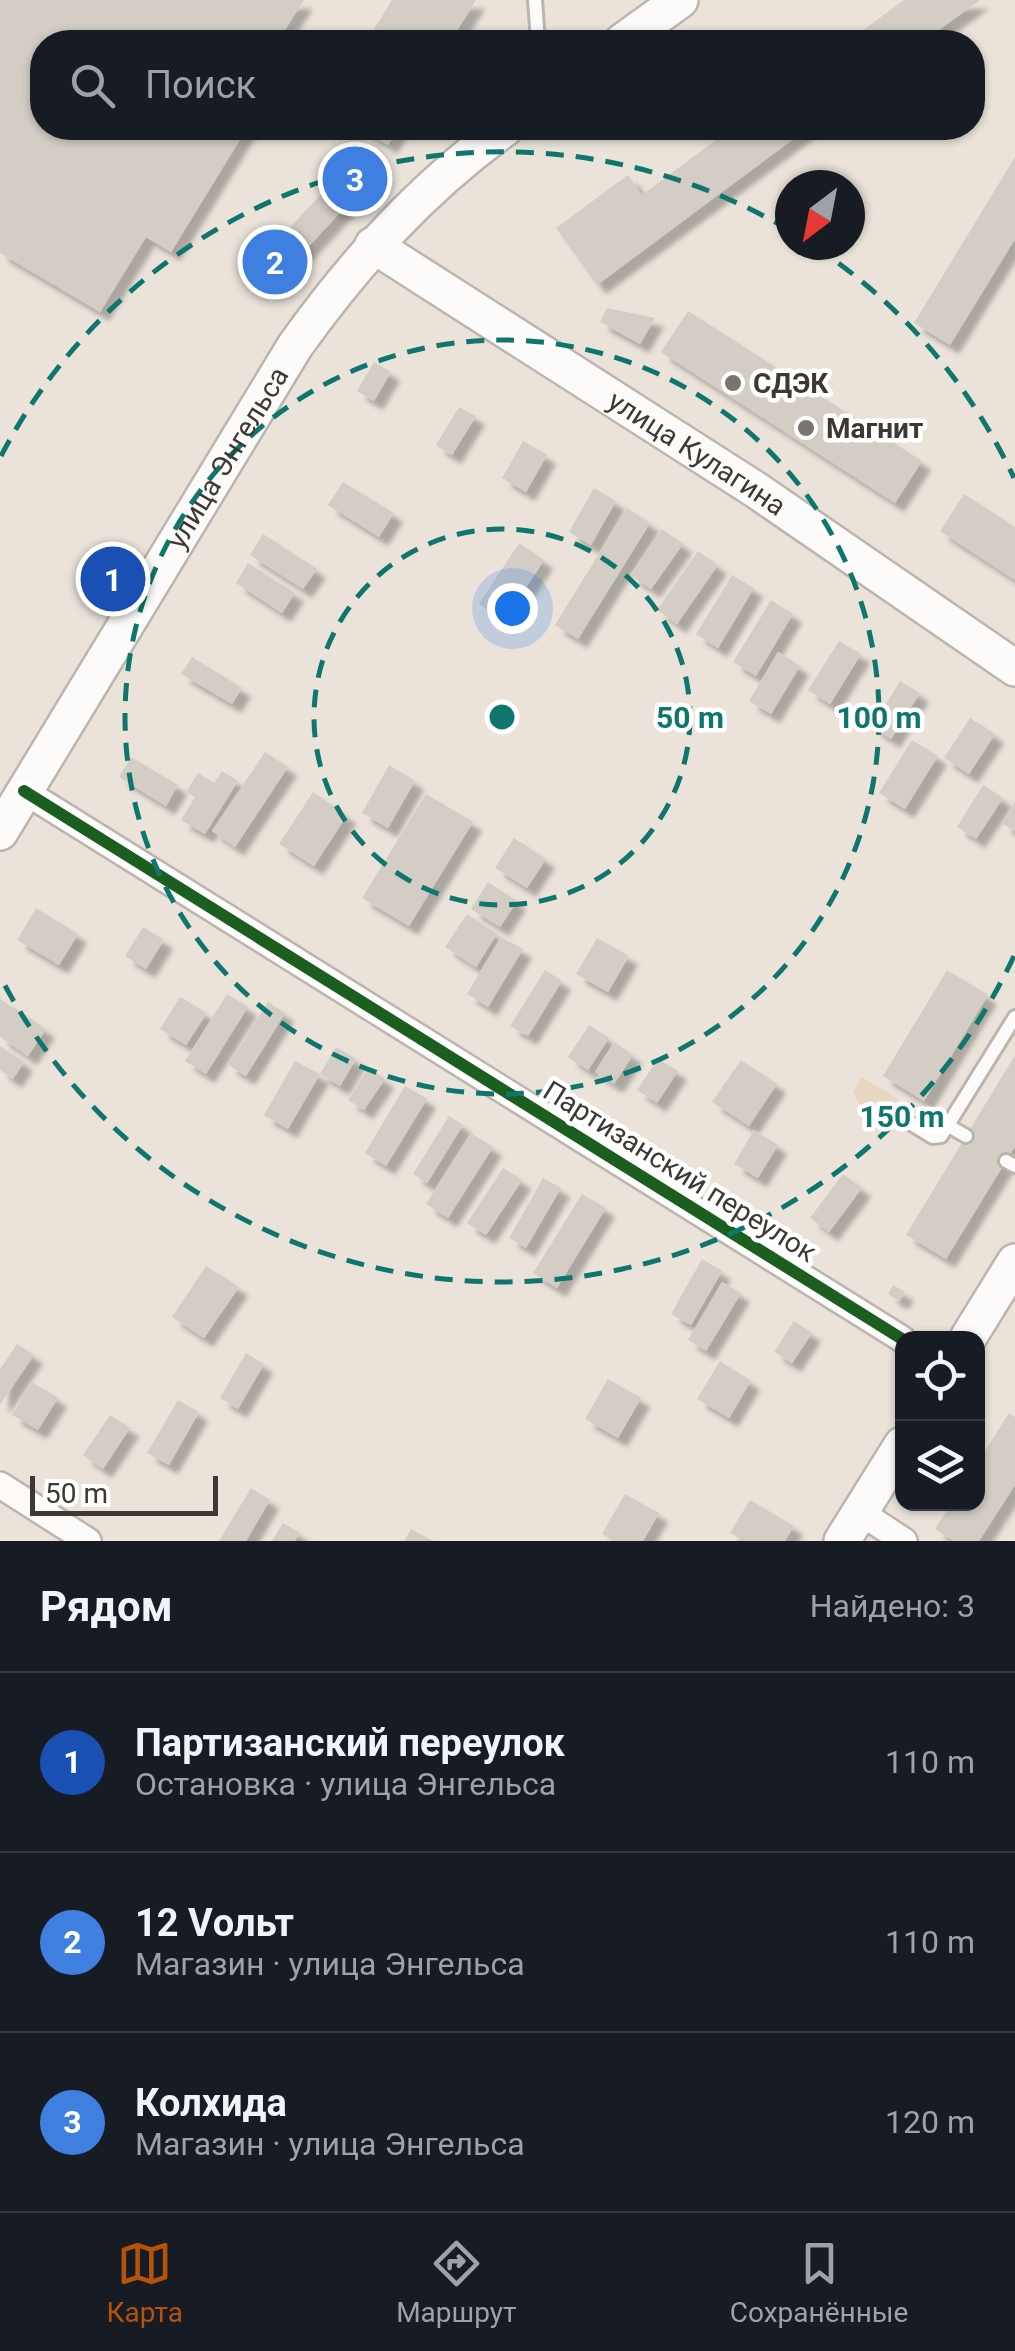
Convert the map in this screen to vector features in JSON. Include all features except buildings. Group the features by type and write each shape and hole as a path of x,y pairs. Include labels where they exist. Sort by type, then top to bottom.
{"main road":[{"path":"639,30 680,0"},
{"name":"улица Энгельса","path":"0,832 295,346 374,245 428,190 490,140"},
{"name":"улица Кулагина","path":"374,245 756,490 1015,668"},
{"path":"972,1331 1015,1262"},
{"path":"851,1526 895,1455"}],"street":[{"name":"Партизанский переулок","path":"24,790 895,1335"},
{"path":"0,1486 88,1541"},
{"path":"851,1526 904,1541"}],"lane":[{"path":"535,0 537,30"},
{"path":"900,1117 937,1138 1015,1017"},
{"path":"947,1125 966,1136"}],"shaded area":[{"path":"862,1077 898,1099 878,1131 853,1092"}],"cycle path":[{"path":"24,791 895,1335"}],"place":[{"name":"Колхида","path":"355,179"},
{"name":"12 Vольт","path":"275,262"},
{"name":"СДЭК","path":"733,383"},
{"name":"Магнит","path":"806,428"},
{"name":"Партизанский переулок","path":"113,579"}]}
